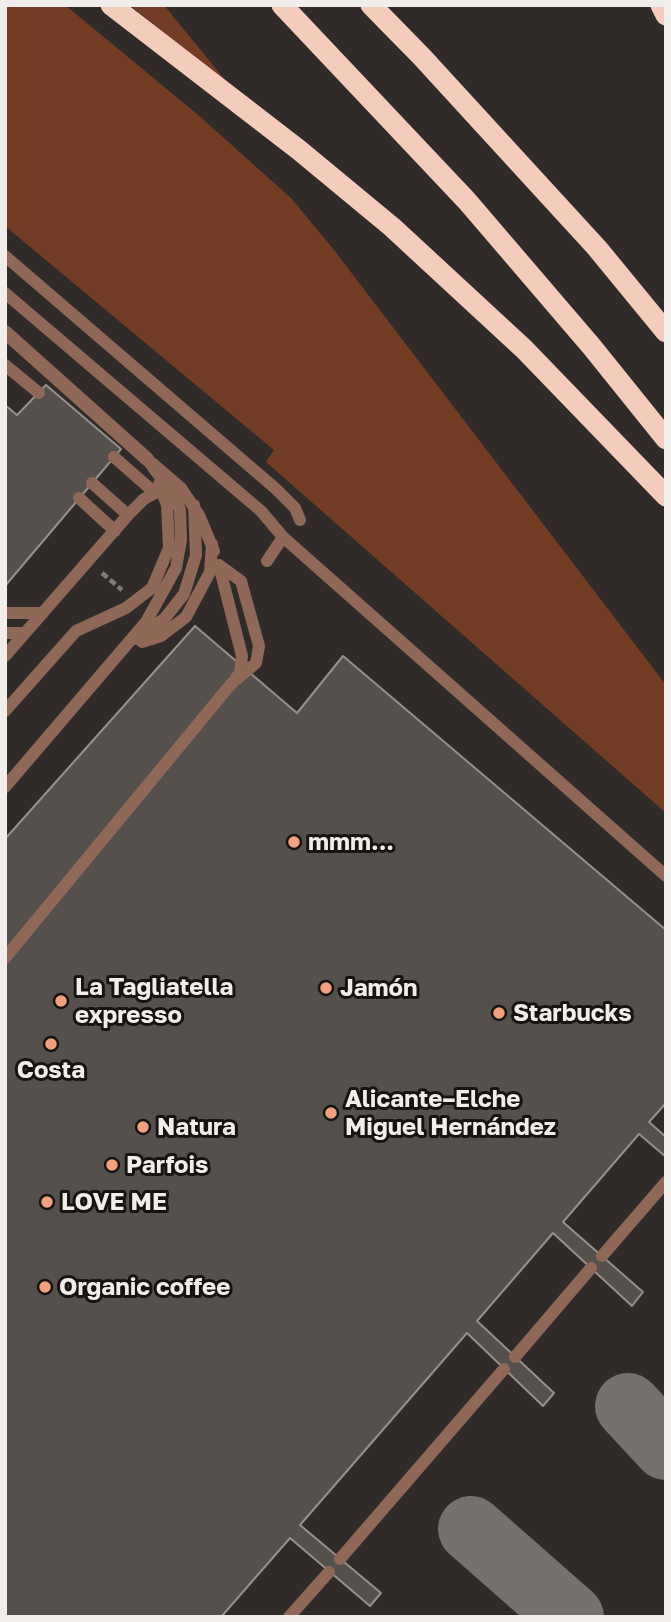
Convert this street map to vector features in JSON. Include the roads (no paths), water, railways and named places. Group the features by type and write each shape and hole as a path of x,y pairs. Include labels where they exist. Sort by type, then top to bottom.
{"highway":[{"path":"111,5 299,150 392,227 524,349 666,496"},
{"path":"282,5 467,201 592,347 666,439"},
{"path":"371,5 597,248 666,332"},
{"path":"661,5 666,15"}],"street":[{"path":"5,332 147,459"}],"lane":[{"path":"5,256 276,495 295,508 300,520"},
{"path":"5,293 261,511 283,537 666,876"},
{"path":"5,365 39,393"},
{"path":"5,656 128,515 144,499 155,494 114,457"},
{"path":"5,958 240,673 242,656 212,544 194,505 181,488 147,459"},
{"path":"5,788 128,645 163,597 176,568 181,540 180,510 176,499 147,459"},
{"path":"5,711 70,637 88,624 126,608 146,595 157,580 169,548 167,505 147,459"},
{"path":"92,483 128,515"},
{"path":"79,498 115,531"},
{"path":"128,645 155,628 184,594 196,555 194,505"},
{"path":"267,561 283,537"},
{"path":"128,645 161,636 186,617 210,572 212,544"},
{"path":"219,565 241,581 259,646 256,663 231,684"},
{"path":"5,613 43,613"},
{"path":"5,633 25,633"},
{"path":"602,1256 666,1182"},
{"path":"515,1357 591,1268"},
{"path":"340,1559 504,1369"},
{"path":"289,1617 329,1572"}],"place":[{"name":"mmm...","path":"294,842"},
{"name":"Jamón","path":"326,988"},
{"name":"La Tagliatella expresso","path":"61,1001"},
{"name":"Starbucks","path":"499,1013"},
{"name":"Costa","path":"51,1044"},
{"name":"Alicante–Elche Miguel Hernández","path":"331,1113"},
{"name":"Natura","path":"143,1127"},
{"name":"Parfois","path":"112,1165"},
{"name":"LOVE ME","path":"47,1202"},
{"name":"Organic coffee","path":"45,1287"}]}
